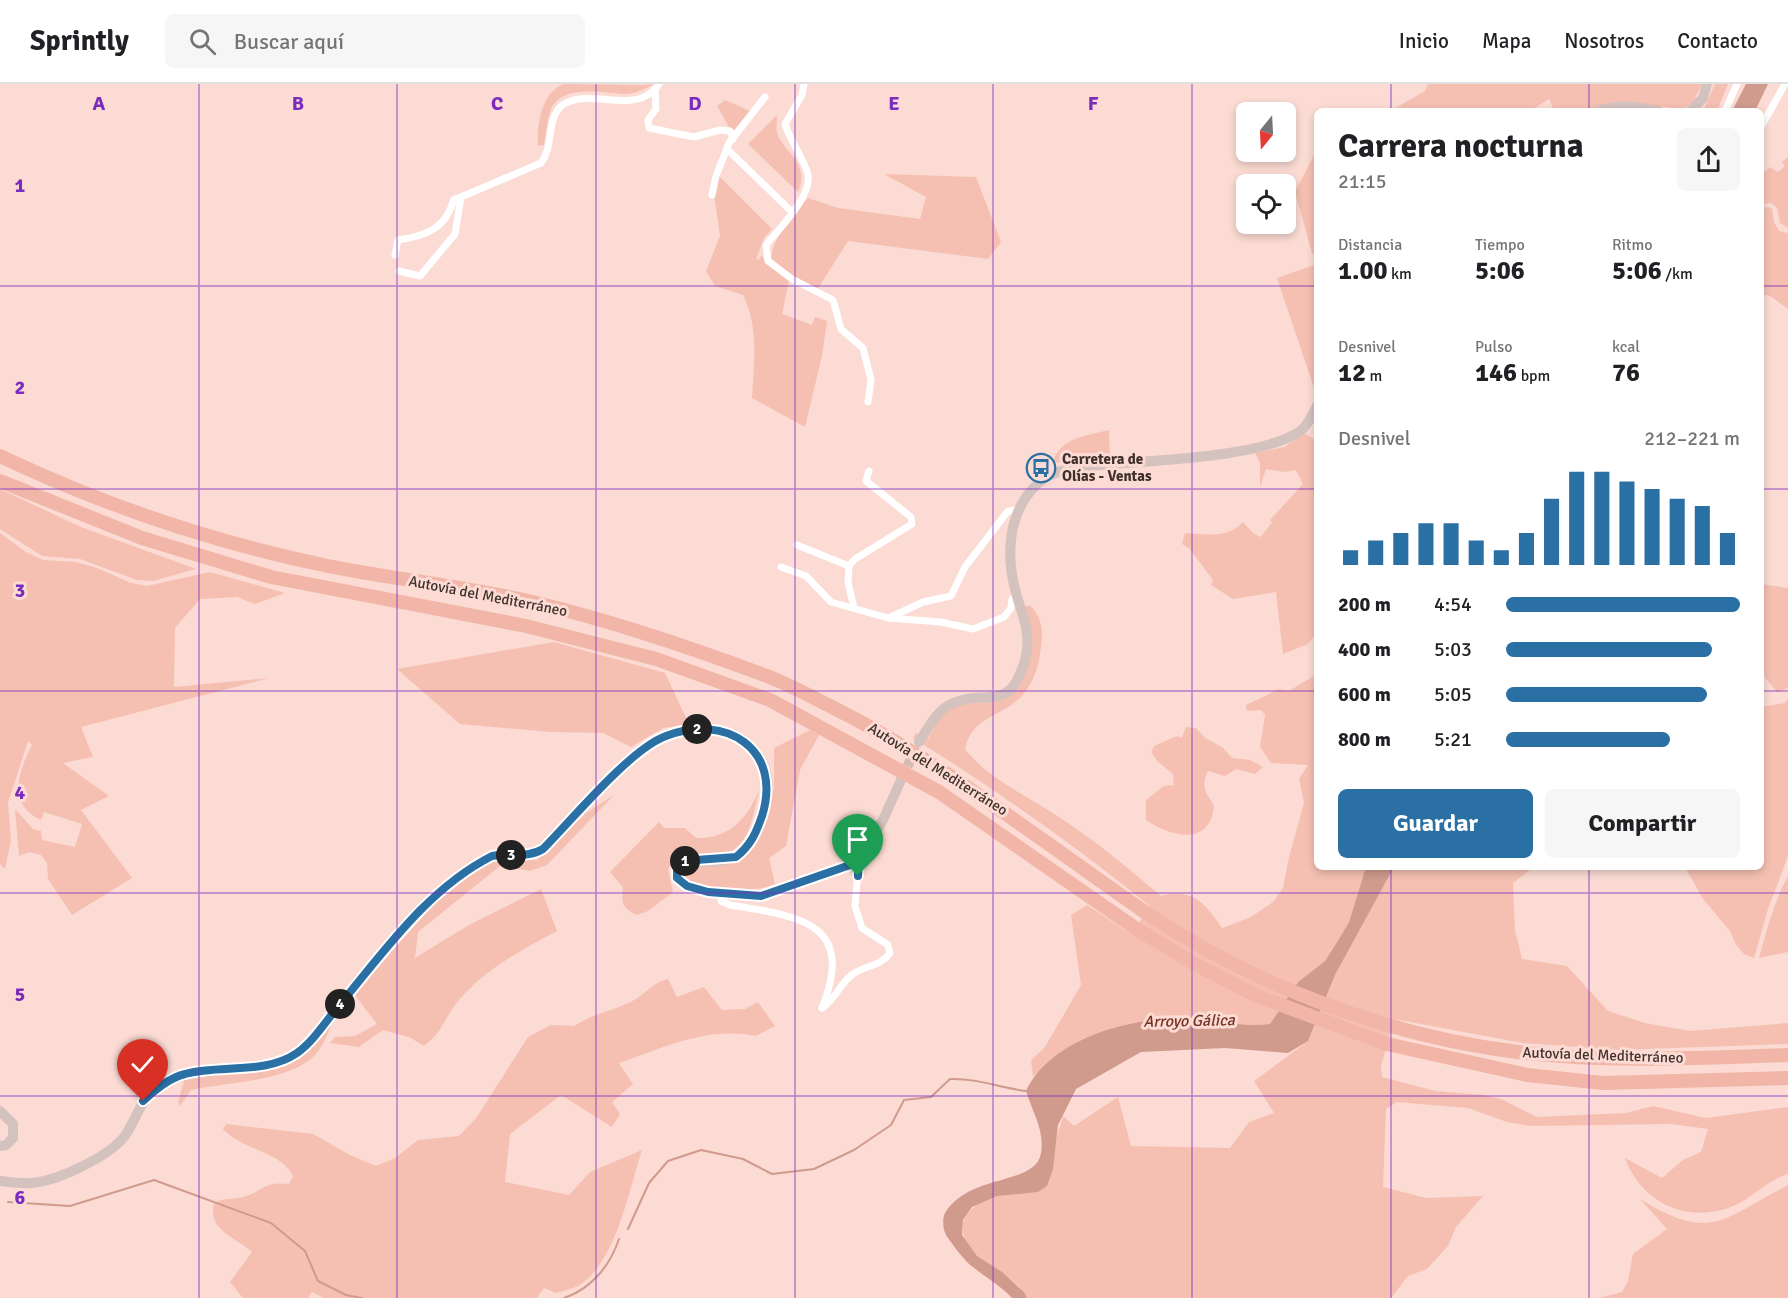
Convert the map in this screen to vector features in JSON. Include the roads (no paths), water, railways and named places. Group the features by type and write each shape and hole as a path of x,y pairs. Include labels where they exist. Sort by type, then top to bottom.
{"highway":[{"name":"Autovía del Mediterráneo","path":"0,456 134,512 248,546 326,566 535,602 660,637 774,679 882,732 948,772 1146,912 1199,945 1264,978 1327,1004 1392,1026 1518,1052 1586,1057 1668,1059 1788,1055"},
{"name":"Autovía del Mediterráneo","path":"0,481 142,538 271,577 526,626 656,659 770,700 939,792 1135,928 1257,996 1387,1044 1527,1075 1603,1083 1788,1078"}],"main road":[{"path":"1694,108 1703,98 1707,84"},
{"path":"1606,108 1629,106 1641,108"},
{"path":"919,742 935,719 950,704 996,698 1010,690 1019,677 1025,657 1028,630 1017,596 1010,559 1016,510 1024,498 1046,478 1061,471 1234,452 1280,441 1305,427 1314,411"},
{"path":"0,1181 32,1183 56,1177 93,1160 124,1137 143,1101 157,1088 185,1074 281,1061 296,1053 314,1037 398,934 442,890 492,856 501,854 528,856 543,849 645,747 664,736 686,730 714,729 736,736 754,751 767,776 768,796 754,838 746,849 736,857 683,861 677,869 677,878 687,886 722,894 761,896 779,891 804,879 850,865 859,857 883,820 901,780"},
{"path":"0,1112 13,1124 14,1138 6,1145 0,1146"}],"street":[{"path":"804,84 802,95 785,124 789,140 808,174 804,195 766,245 768,261 792,279 833,300 841,329 863,348 871,380 868,402"},
{"path":"1726,108 1737,84"},
{"path":"1764,122 1785,84"},
{"path":"395,255 398,240 410,238 441,226 450,216 454,199 542,163 547,156 551,121 561,105 579,94 635,98 657,87 656,109 648,120 649,128 694,137 724,129 730,131 733,139"},
{"path":"712,195 727,148 765,97"},
{"path":"727,148 792,212"},
{"path":"399,271 420,276 455,234 461,197"},
{"path":"854,607 848,583 849,566 855,559 912,524 911,518 866,481 869,471"},
{"path":"888,618 923,602 951,596 964,567 1008,511 1016,510"},
{"path":"797,545 849,566"},
{"path":"781,567 806,576 831,602 888,618 941,622 973,629 1004,617 1011,608 1012,599 1017,596"},
{"path":"722,894 722,901 802,920 814,926 822,934 832,959 827,995 822,1008 830,1003 842,983 856,971 885,960 890,953 888,945 862,928 855,906 859,857"}],"water":[{"path":"1746,84 1768,84 1756,108 1734,108"},
{"name":"Arroyo Gálica","path":"1365,870 1392,870 1335,975 1308,1041 1288,1053 1225,1048 1141,1052 1076,1089 1058,1125 1053,1169 1047,1186 1038,1192 997,1196 972,1207 963,1220 962,1235 977,1256 1002,1272 1024,1292 1027,1298 1012,1298 969,1264 946,1235 943,1224 944,1215 956,1200 969,1191 1027,1171 1036,1163 1041,1153 1041,1137 1026,1091 1039,1072 1056,1056 1100,1032 1149,1021 1173,1019 1251,1025 1270,1024 1298,982 1325,961 1349,922"}],"waterway":[{"path":"628,1229 649,1183 668,1161 701,1150 743,1159 772,1174 814,1169 854,1150 891,1125 904,1100 931,1097 950,1079 970,1080 1026,1091"},
{"path":"8,1202 70,1206 154,1180 271,1223 305,1251 318,1281 346,1295 362,1298"},
{"path":"564,1298 583,1289 598,1275 605,1267 619,1239"}],"tunnel":[{"path":"901,780 916,748"}],"place":[{"name":"Carretera de Olías - Ventas","path":"1041,468"}]}
